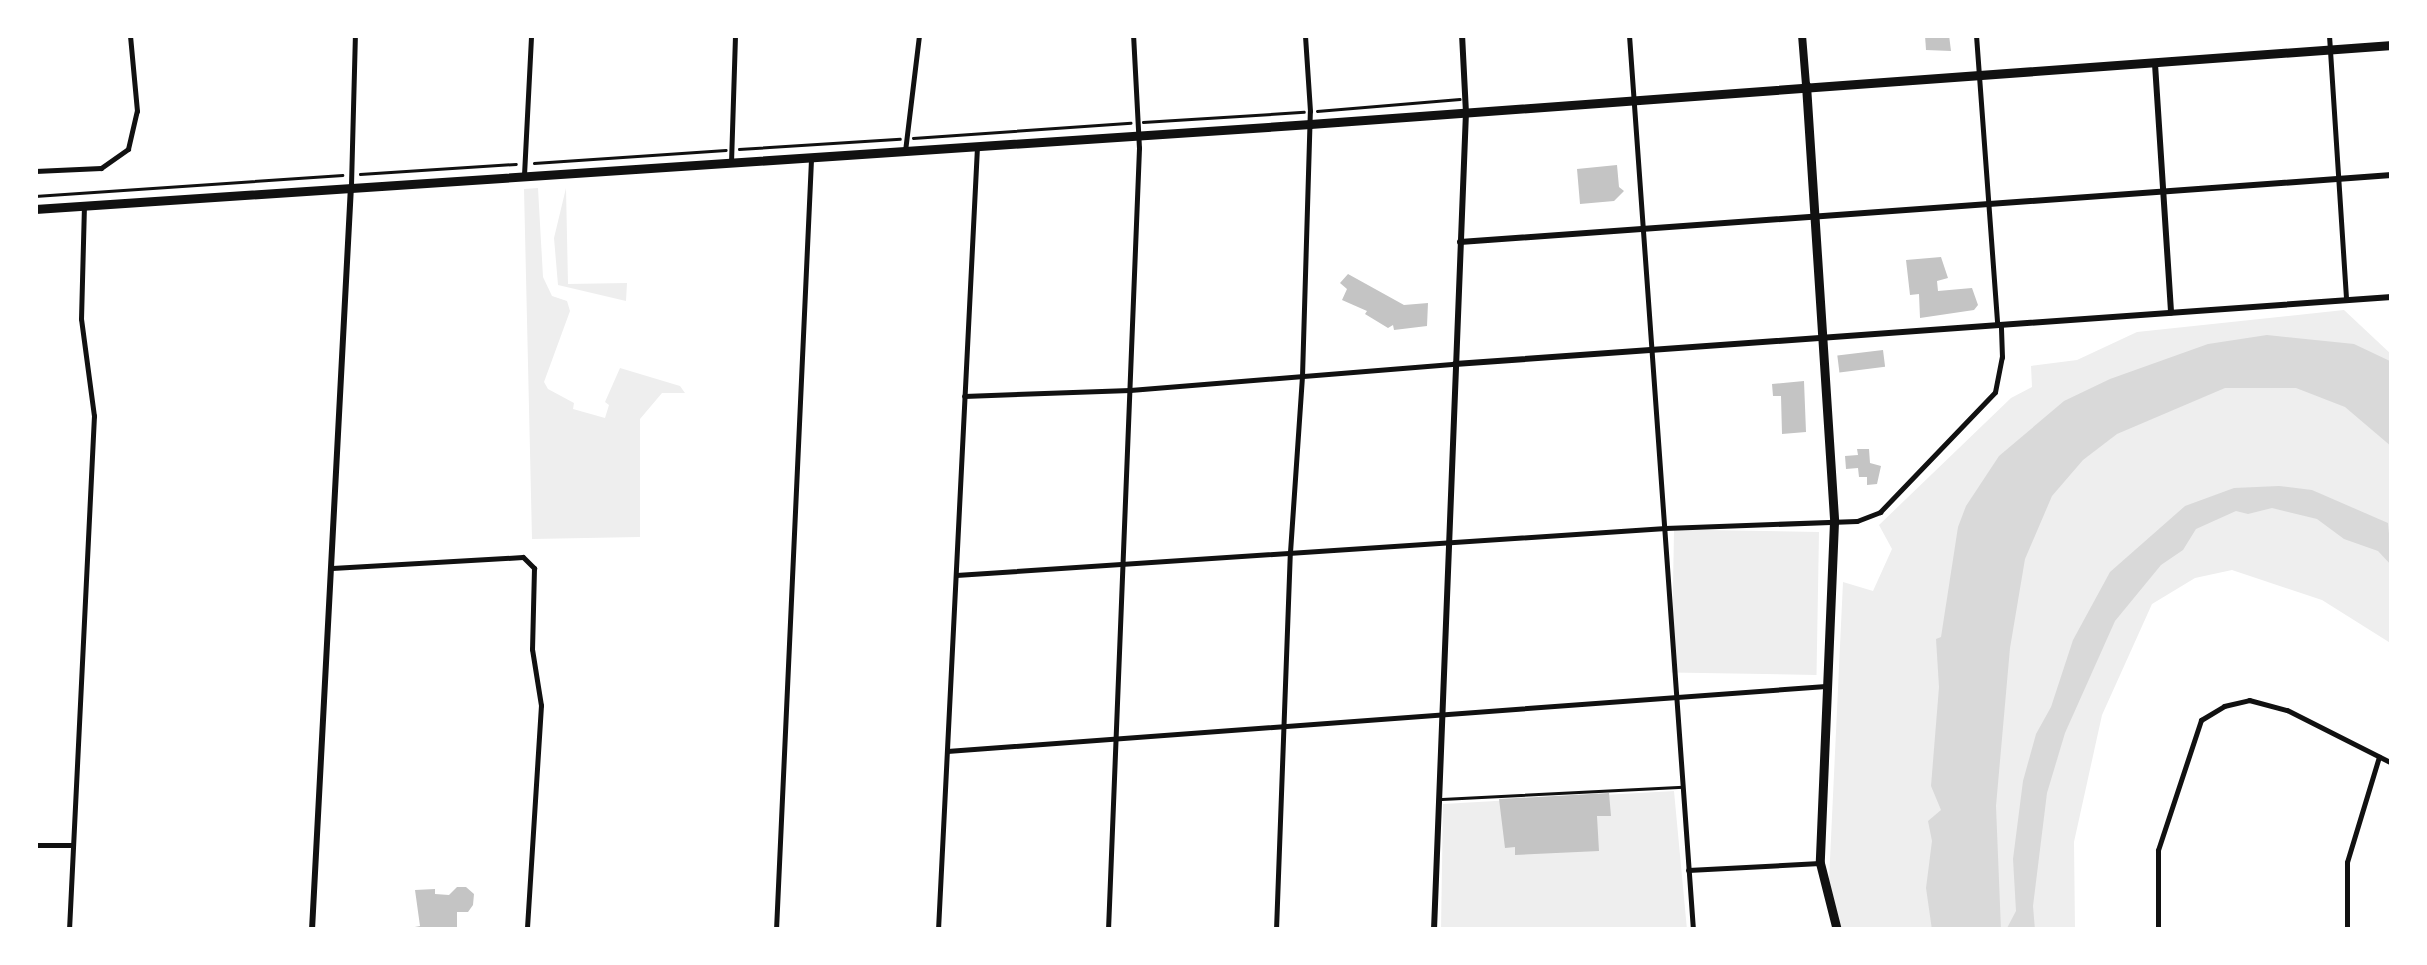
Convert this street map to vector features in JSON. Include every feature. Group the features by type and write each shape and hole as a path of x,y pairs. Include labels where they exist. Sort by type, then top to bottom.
{"main road":[{"path":"1802,35 1819,341 1834,522 1820,863 1837,930"},
{"path":"35,209 350,180 811,159 2392,46"}],"street":[{"path":"35,171 100,168 128,149 137,111 130,35"},
{"path":"312,930 332,568 354,35"},
{"path":"524,175 531,35"},
{"path":"731,163 735,35"},
{"path":"905,151 919,35"},
{"path":"1108,930 1139,134 1133,35"},
{"path":"1276,930 1290,552 1302,376 1310,124 1306,35"},
{"path":"1434,930 1466,113 1462,35"},
{"path":"1629,35 1692,930"},
{"path":"956,575 1666,528 1834,522 1880,512 1996,392 2002,357 1976,35"},
{"path":"2329,35 2346,299"},
{"path":"2155,64 2171,312"},
{"path":"938,930 977,146"},
{"path":"776,930 811,159"},
{"path":"1460,242 2392,175"},
{"path":"69,930 94,416 81,319 84,206"},
{"path":"964,396 1130,390 2392,296"},
{"path":"332,568 523,558 534,568 532,649 541,705 527,930"},
{"path":"947,750 1444,717 1829,686"},
{"path":"2158,930 2158,850 2200,720 2224,706 2249,700 2287,710 2392,762"},
{"path":"2347,930 2347,862 2379,757"},
{"path":"35,845 72,846"},
{"path":"1688,870 1820,863"}],"lane":[{"path":"1440,799 1683,787"}],"path":[{"path":"35,196 350,180"}],"shaded area":[{"path":"538,188 543,277 552,296 567,301 570,311 544,382 548,389 574,403 573,409 605,418 609,405 605,402 620,368 680,386 685,393 662,393 640,419 640,537 532,539 524,189"},
{"path":"566,188 568,284 627,283 626,301 558,285 554,238"},
{"path":"2344,310 2392,355 2392,644 2322,600 2232,570 2195,578 2152,604 2102,715 2074,842 2075,930 1842,930 1829,881 1843,582 1873,591 1892,549 1879,525 2011,398 2032,387 2031,366 2077,360 2137,332"},
{"path":"2267,335 2354,344 2392,362 2392,447 2345,407 2296,388 2225,388 2117,434 2083,460 2052,496 2025,559 2010,648 1996,806 2001,930 1932,930 1926,888 1932,841 1928,821 1941,810 1931,786 1939,687 1936,639 1941,637 1958,527 1966,506 1999,456 2064,401 2110,379 2208,344"},
{"path":"2279,486 2312,490 2388,523 2392,566 2378,551 2344,539 2317,519 2272,508 2248,514 2236,511 2196,529 2183,550 2161,565 2115,621 2065,733 2047,793 2033,906 2035,930 2006,930 2016,911 2013,859 2023,781 2036,734 2051,707 2073,640 2110,572 2185,506 2234,488"},
{"path":"1674,529 1819,532 1817,675 1672,672"},
{"path":"1674,791 1687,930 1441,930 1443,804"}],"building":[{"path":"1925,35 1949,35 1951,51 1926,50"},
{"path":"1617,165 1619,187 1624,191 1614,201 1580,204 1577,169"},
{"path":"1941,257 1948,278 1937,281 1938,291 1972,288 1978,305 1974,310 1920,318 1919,294 1910,295 1906,260"},
{"path":"1348,274 1404,305 1428,303 1427,326 1394,330 1393,325 1388,328 1365,314 1367,311 1342,300 1347,289 1340,283"},
{"path":"1883,350 1885,367 1839,372 1837,356"},
{"path":"1804,381 1806,432 1782,434 1781,396 1773,396 1772,384"},
{"path":"1857,449 1869,449 1870,463 1881,466 1877,484 1867,485 1867,477 1859,477 1858,468 1846,469 1845,456 1858,455"},
{"path":"1609,793 1611,816 1597,816 1599,851 1515,855 1515,847 1505,848 1499,799"},
{"path":"457,887 466,887 474,894 468,912 457,912 457,930 399,930 420,926 415,890 435,889 435,894 449,895"}]}
